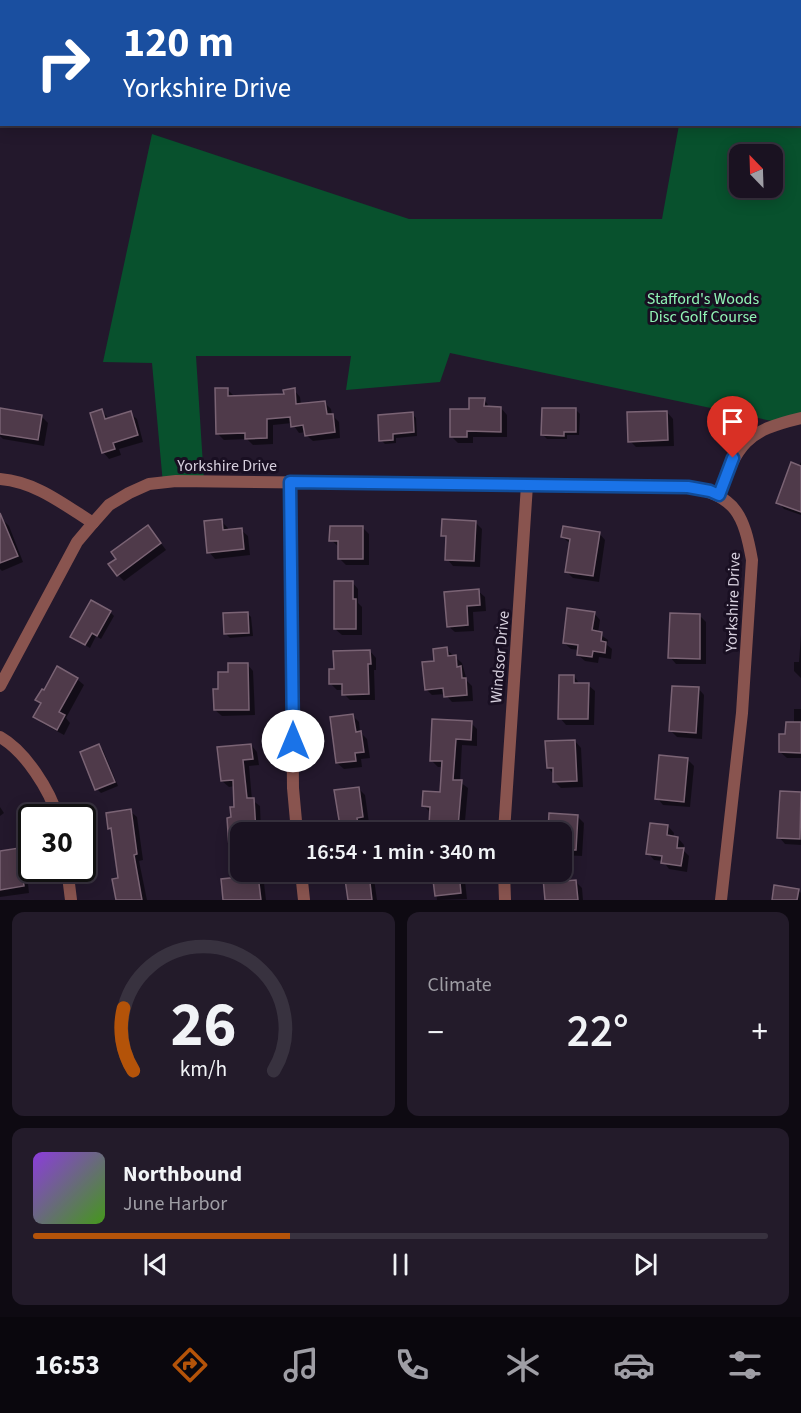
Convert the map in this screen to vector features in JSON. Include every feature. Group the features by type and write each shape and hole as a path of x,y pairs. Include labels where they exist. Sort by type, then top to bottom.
{"street":[{"path":"719,495 733,458 744,444 760,430 801,418"},
{"path":"0,479 21,482 39,489 93,523"},
{"name":"Yorkshire Drive","path":"0,686 77,542 109,505 149,484 176,481 290,482 688,487 710,491 725,498 738,513 748,537 753,560 742,713 721,900"},
{"path":"290,482 293,788 296,822"},
{"name":"Windsor Drive","path":"504,822 527,485"},
{"path":"0,737 9,742 34,769 53,804"},
{"path":"69,882 71,900"},
{"path":"302,882 304,900"},
{"path":"504,882 505,900"}],"green space":[{"name":"Stafford's Woods Disc Golf Course","path":"679,126 801,126 801,414 772,421 450,353 440,382 346,390 351,356 196,356 204,481 163,484 152,363 103,362 152,134 409,219 662,219"}],"building":[{"path":"215,388 228,388 228,396 284,394 283,390 295,388 296,404 325,401 327,414 333,414 335,432 305,436 303,425 291,427 290,417 267,419 267,438 245,439 245,433 216,434"},
{"path":"469,398 485,398 484,406 501,407 501,432 467,431 467,437 450,437 450,409 469,409"},
{"path":"0,408 42,415 38,440 0,434"},
{"path":"542,408 576,408 576,432 564,432 564,436 541,435"},
{"path":"102,409 105,419 131,411 138,435 113,443 115,449 102,453 90,413"},
{"path":"667,411 668,440 628,442 627,412"},
{"path":"413,412 414,432 393,434 393,440 379,441 378,415"},
{"path":"791,462 801,466 801,512 776,503"},
{"path":"0,513 18,556 0,563"},
{"path":"222,519 223,530 242,528 244,549 207,553 204,521"},
{"path":"442,519 476,521 474,561 445,560 446,536 441,536"},
{"path":"148,525 161,543 117,576 108,564 116,559 111,552"},
{"path":"330,526 363,526 363,559 338,559 338,541 329,541"},
{"path":"563,526 600,532 593,576 565,572 570,539 561,537"},
{"path":"334,581 353,581 353,599 356,599 356,629 334,629"},
{"path":"479,589 480,605 467,606 468,625 447,627 444,592"},
{"path":"91,600 111,611 97,636 92,633 85,645 70,637"},
{"path":"567,608 595,612 592,630 602,632 601,641 606,642 605,653 593,651 592,657 577,655 578,645 563,643"},
{"path":"248,612 249,633 224,634 223,613"},
{"path":"670,613 700,614 700,659 668,658"},
{"path":"447,647 448,656 456,655 457,667 461,666 462,678 466,678 467,695 444,697 443,688 425,690 422,662 434,661 433,649"},
{"path":"370,650 369,694 342,695 342,684 329,684 329,669 334,669 333,651"},
{"path":"228,663 248,663 249,710 214,710 213,689 218,689 218,672 228,672"},
{"path":"57,666 78,678 59,712 65,715 57,730 33,717 41,703 35,700 42,689 44,690"},
{"path":"559,675 574,675 574,683 589,683 588,719 558,719"},
{"path":"672,686 699,687 696,733 669,731"},
{"path":"353,714 356,732 361,731 364,752 355,753 356,761 336,763 330,717"},
{"path":"432,719 472,721 471,740 456,739 453,780 462,780 458,822 429,822 430,807 422,806 423,791 440,792 442,761 430,761"},
{"path":"786,722 801,722 801,753 779,752 779,734 785,734"},
{"path":"575,740 577,781 553,782 553,768 547,768 545,741"},
{"path":"99,744 115,782 95,790 80,752"},
{"path":"251,744 253,759 243,760 247,798 254,798 255,822 230,822 230,847 227,818 231,817 230,807 234,807 233,780 221,781 217,747"},
{"path":"659,755 688,758 684,802 655,799"},
{"path":"359,787 363,817 357,818 358,822 339,822 334,790"},
{"path":"780,791 801,792 800,839 777,838"},
{"path":"131,809 137,854 134,855 142,900 116,900 112,879 118,878 111,828 108,829 106,813"},
{"path":"549,813 578,815 576,850 572,850 572,822 549,822"},
{"path":"650,823 668,825 667,835 678,837 677,848 684,848 681,866 661,863 662,856 646,854"},
{"path":"18,848 18,882 23,882 24,886 0,890 0,851"},
{"path":"230,878 230,882 259,882 261,900 223,900 221,879"},
{"path":"576,880 578,900 545,900 543,882"},
{"path":"345,882 370,882 372,900 348,900"},
{"path":"433,882 460,882 461,893 435,896"},
{"path":"774,885 799,889 797,900 772,900"}],"route":[{"path":"293,741 290,482 688,487 719,495 733,458"}]}
